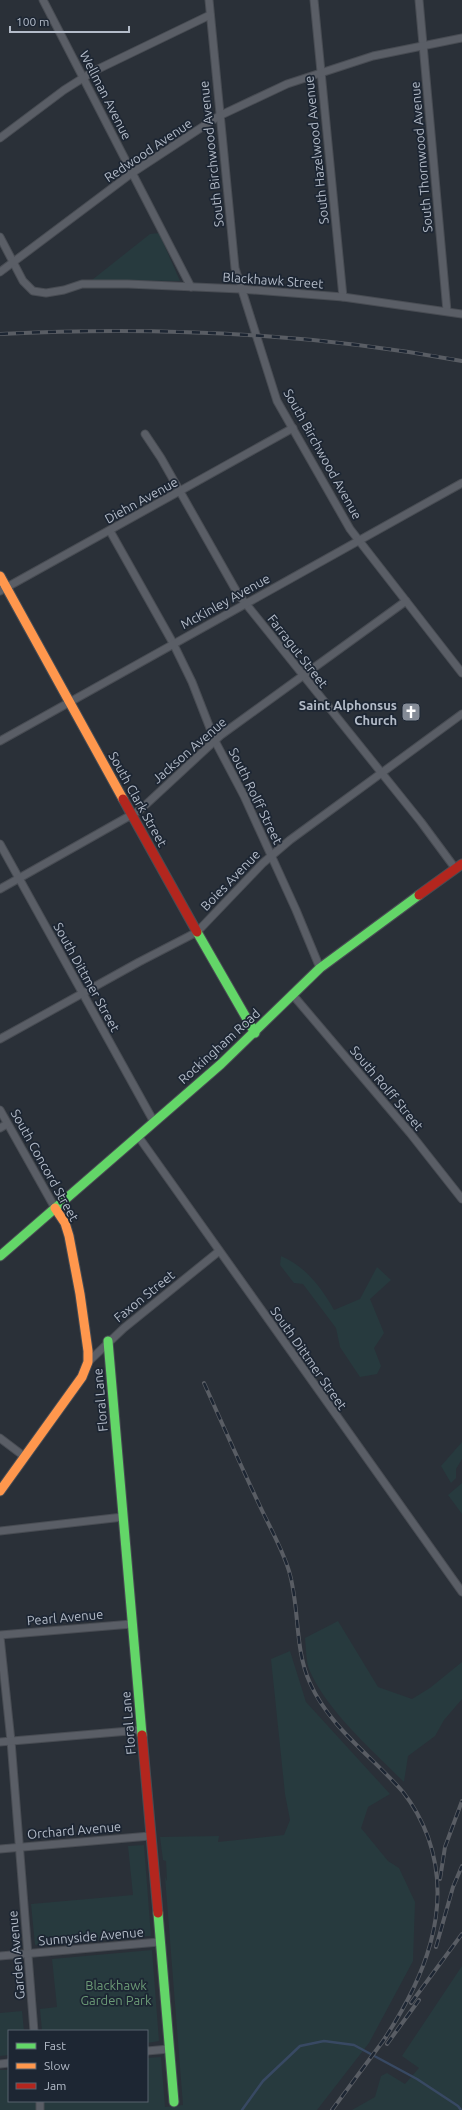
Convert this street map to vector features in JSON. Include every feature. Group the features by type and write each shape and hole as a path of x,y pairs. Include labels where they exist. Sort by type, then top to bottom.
{"street":[{"name":"Wellman Avenue","path":"43,0 191,287"},
{"name":"South Birchwood Avenue","path":"209,0 234,268 277,401 350,529 462,672"},
{"name":"South Hazelwood Avenue","path":"314,0 343,297"},
{"name":"South Thornwood Avenue","path":"419,0 447,311"},
{"path":"0,138 84,77 210,15"},
{"name":"Redwood Avenue","path":"0,272 132,173 219,116 288,84 321,72 384,52 462,38"},
{"path":"0,238 13,263"},
{"name":"Blackhawk Street","path":"13,263 23,282 33,291 52,292 82,284 128,284 240,289 343,297 462,314"},
{"name":"Diehn Avenue","path":"3,589 110,531 293,428"},
{"name":"Farragut Street","path":"145,434 238,594 381,774 459,866"},
{"name":"McKinley Avenue","path":"0,741 173,643 462,483"},
{"name":"South Rolff Street","path":"110,531 173,643 192,682 216,741 244,796 296,910 320,968"},
{"name":"South Clark Street","path":"0,576 3,589 70,701 197,932 255,1033"},
{"name":"Jackson Avenue","path":"0,889 140,810 216,741 406,601"},
{"name":"Boies Avenue","path":"0,1039 197,932 271,855 462,714"},
{"name":"South Dittmer Street","path":"0,844 84,993 154,1122"},
{"name":"Rockingham Road","path":"0,1256 255,1033 292,994 320,968 459,866"},
{"name":"South Rolff Street","path":"292,994 401,1122 462,1198"},
{"name":"South Concord Street","path":"0,1110 65,1223 72,1247 88,1351 88,1362 82,1377 0,1491"},
{"path":"0,1128 7,1124"},
{"name":"South Dittmer Street","path":"138,1136 218,1252 462,1592"},
{"name":"Faxon Street","path":"88,1362 108,1341 218,1252"},
{"name":"Floral Lane","path":"108,1341 174,2102"},
{"path":"0,1438 25,1457"},
{"path":"0,1531 123,1517"},
{"name":"Pearl Avenue","path":"0,1636 132,1624"},
{"name":"Garden Avenue","path":"0,1636 11,1741 34,2030"},
{"path":"0,1742 141,1730"},
{"name":"Orchard Avenue","path":"0,1849 150,1836"},
{"name":"Sunnyside Avenue","path":"0,1956 160,1942"},
{"path":"148,2051 169,2049"}],"green space":[{"path":"159,233 180,281 92,280 150,234"},
{"path":"281,1256 290,1260 312,1278 334,1310 360,1299 377,1267 391,1280 370,1299 384,1333 374,1348 381,1366 377,1374 360,1377 340,1347 336,1328 303,1284 294,1283 280,1265"},
{"path":"462,1442 462,1459 456,1469 456,1478 451,1483 441,1466"},
{"path":"462,1483 462,1514 448,1495"},
{"path":"338,1621 378,1687 412,1699 430,1688 462,1662 462,1699 444,1720 435,1736 408,1756 404,1782 338,1715 327,1700 309,1669 305,1638"},
{"path":"290,1651 306,1702 390,1794 368,1807 361,1828 388,1861 399,1868 415,1902 413,1961 369,2043 317,2110 0,2110 0,2070 8,2070 8,2102 148,2102 148,2058 161,2057 165,2107 183,2105 165,1877 167,1881 166,1861 163,1860 160,1837 219,1836 218,1842 284,1835 290,1820 285,1794 271,1659"},
{"name":"Blackhawk Garden Park","path":"144,1845 151,1936 35,1945 31,1904 133,1895 128,1846"},
{"name":"Blackhawk Garden Park","path":"152,1950 159,2041 148,2043 148,2030 42,2030 40,2009 57,2007 52,1959"},
{"path":"462,1966 462,2110 352,2110 375,2097 381,2076 387,2073 405,2084 419,2068 402,2056"},
{"path":"22,2011 24,2030 8,2030 8,2055 0,2056 0,2013"}],"waterway":[{"path":"242,2110 263,2081 300,2046 324,2041 354,2045 417,2079 458,2106 461,2110"}],"railway":[{"path":"0,334 116,331 232,334 347,344 405,351 462,361"},
{"path":"204,1383 286,1562 295,1599 299,1642 305,1670 310,1683 318,1699 340,1728 403,1792 411,1803 428,1837 435,1864 438,1891 436,1918 422,1969 411,1994 383,2041"},
{"path":"440,1879 445,1847 462,1801"},
{"path":"436,1947 453,1887 462,1866"},
{"path":"411,2003 462,1934"},
{"path":"387,2044 419,2000"},
{"path":"332,2110 386,2037"}],"traffic: fast":[{"path":"0,1256 221,1064 320,968 419,895"},
{"path":"197,932 255,1033"},
{"path":"108,1341 142,1735"},
{"path":"158,1913 174,2102"}],"traffic: slow":[{"path":"0,576 123,799"},
{"path":"0,1491 82,1377 88,1362 88,1351 80,1294 69,1236 65,1223 55,1208"}],"traffic: jam":[{"path":"123,799 197,932"},
{"path":"419,895 462,864"},
{"path":"142,1735 158,1913"}],"place":[{"name":"Saint Alphonsus Church","path":"411,712"}]}
